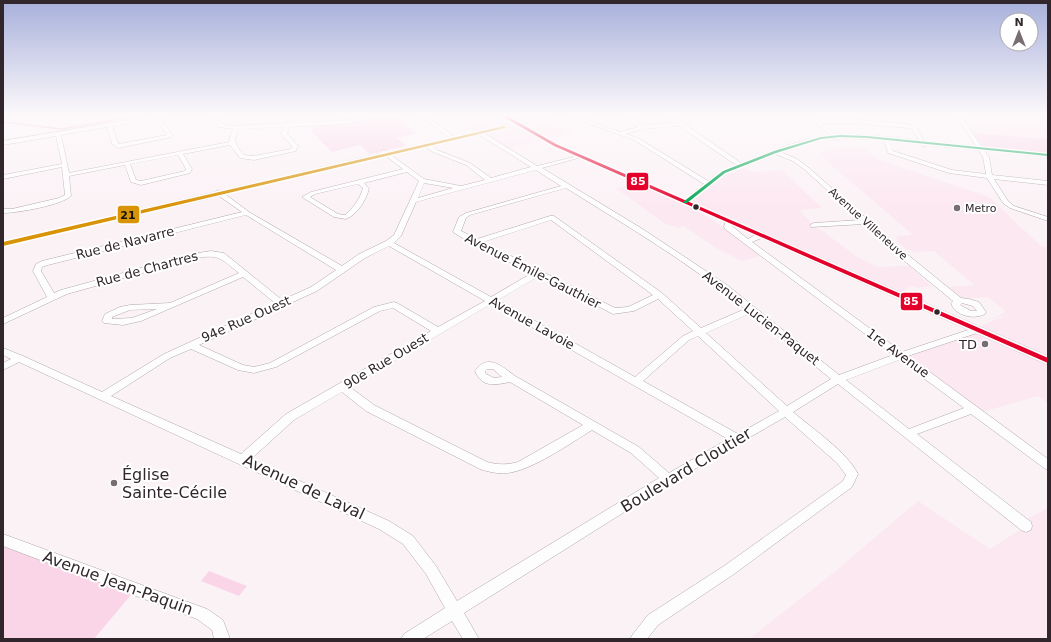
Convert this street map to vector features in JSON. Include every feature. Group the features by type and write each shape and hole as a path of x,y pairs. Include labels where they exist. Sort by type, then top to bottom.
{"main road":[{"path":"557,146 1048,361"}],"street":[{"path":"3,211 12,211 67,198 65,165 61,146"},
{"path":"66,175 216,146"},
{"path":"234,146 244,158 254,158 292,151 296,147 295,146"},
{"path":"3,244 413,146"},
{"path":"385,153 422,146"},
{"path":"428,146 436,151 468,164 490,180"},
{"name":"Avenue Lucien-Paquet","path":"502,146 707,275 1026,526"},
{"path":"647,146 709,184"},
{"path":"713,146 740,165"},
{"path":"685,202 724,172 793,146"},
{"path":"888,146 890,152 894,154 951,172 1048,183"},
{"path":"942,146 1048,158"},
{"path":"978,146 986,157 989,176 1005,202 1012,207 1048,219"},
{"path":"981,150 1048,155"},
{"name":"Avenue Villeneuve","path":"775,152 794,160 807,169 905,257 959,301"},
{"path":"127,163 133,181 146,182 188,172 190,169 180,153"},
{"path":"385,153 422,181 462,188"},
{"path":"413,201 580,156"},
{"path":"3,178 65,165"},
{"path":"360,182 366,188 365,193 351,213 346,217 336,216 305,197 313,193 408,170"},
{"path":"389,243 397,236 422,181"},
{"name":"Avenue Émile-Gauthier","path":"567,186 465,215 462,217 457,232 537,274 614,311 632,308 659,295"},
{"path":"3,239 218,192 248,213 342,270"},
{"name":"Rue de Navarre","path":"52,297 36,271 39,266 45,263 248,213"},
{"path":"475,242 552,217 659,295 786,412 842,460 852,474 848,484 729,570 653,620 638,639"},
{"name":"1re Avenue","path":"729,221 727,224 728,227 746,242 1048,465"},
{"path":"814,225 866,222"},
{"path":"746,242 761,235"},
{"name":"94e Rue Ouest","path":"103,396 167,356 314,289 362,256 389,243"},
{"name":"Avenue Lavoie","path":"389,243 737,439"},
{"name":"Rue de Chartres","path":"3,322 52,297 204,254 217,253 281,304"},
{"path":"170,306 137,306 123,308 108,316 107,321 115,323 134,321 170,306 244,274"},
{"name":"90e Rue Ouest","path":"243,459 290,417 537,274"},
{"path":"190,345 241,368 254,370 273,365 377,308 389,305 400,308 437,331"},
{"path":"636,382 686,338 752,309"},
{"name":"Boulevard Cloutier","path":"409,639 668,479 786,412 838,379 901,355 977,330"},
{"name":"Avenue de Laval","path":"3,351 243,459 384,525 408,540 431,570 472,639"},
{"path":"3,367 20,358"},
{"path":"511,378 591,426 635,450 668,479"},
{"path":"343,387 370,408 484,466 493,468 512,468 522,465 591,426"},
{"path":"909,433 973,409"},
{"name":"Avenue Jean-Paquin","path":"3,540 202,614 218,625 222,639"}],"shaded area":[{"path":"326,146 356,146 332,152"},
{"path":"361,146 406,146 370,154"},
{"path":"502,146 520,146 507,149"},
{"path":"983,146 1048,146 1048,154"},
{"path":"839,148 865,148 879,160 989,197 1041,246 1048,247 1048,403 1038,396 979,413 901,355 977,330 982,325 1008,315 987,320 1003,314 1005,311 988,297 961,299 948,287 974,285 934,251 914,252 912,250 907,250 895,239 898,239 896,236 913,235 821,156 820,153"},
{"path":"739,165 753,172 782,170 822,208 799,210 814,225 859,258 878,267 909,266 931,286 918,288 911,286 898,295 688,204 764,255 742,261 716,248 684,226 678,228 664,223 616,188 643,183 685,202 716,177"},
{"path":"918,501 990,549 1026,526 1025,520 1048,508 1048,639 749,639 827,578"},
{"path":"3,540 135,590 94,639 3,639"},
{"path":"209,571 247,586 239,596 201,581"}],"transit line":[{"name":"21","path":"3,244 423,146"},
{"name":"85","path":"557,146 1048,361"},
{"path":"685,202 724,172 795,146"},
{"path":"957,146 1048,155"}],"place":[{"name":"Metro","path":"957,208"},
{"name":"TD","path":"985,344"},
{"name":"Église Sainte-Cécile","path":"114,483"}]}
